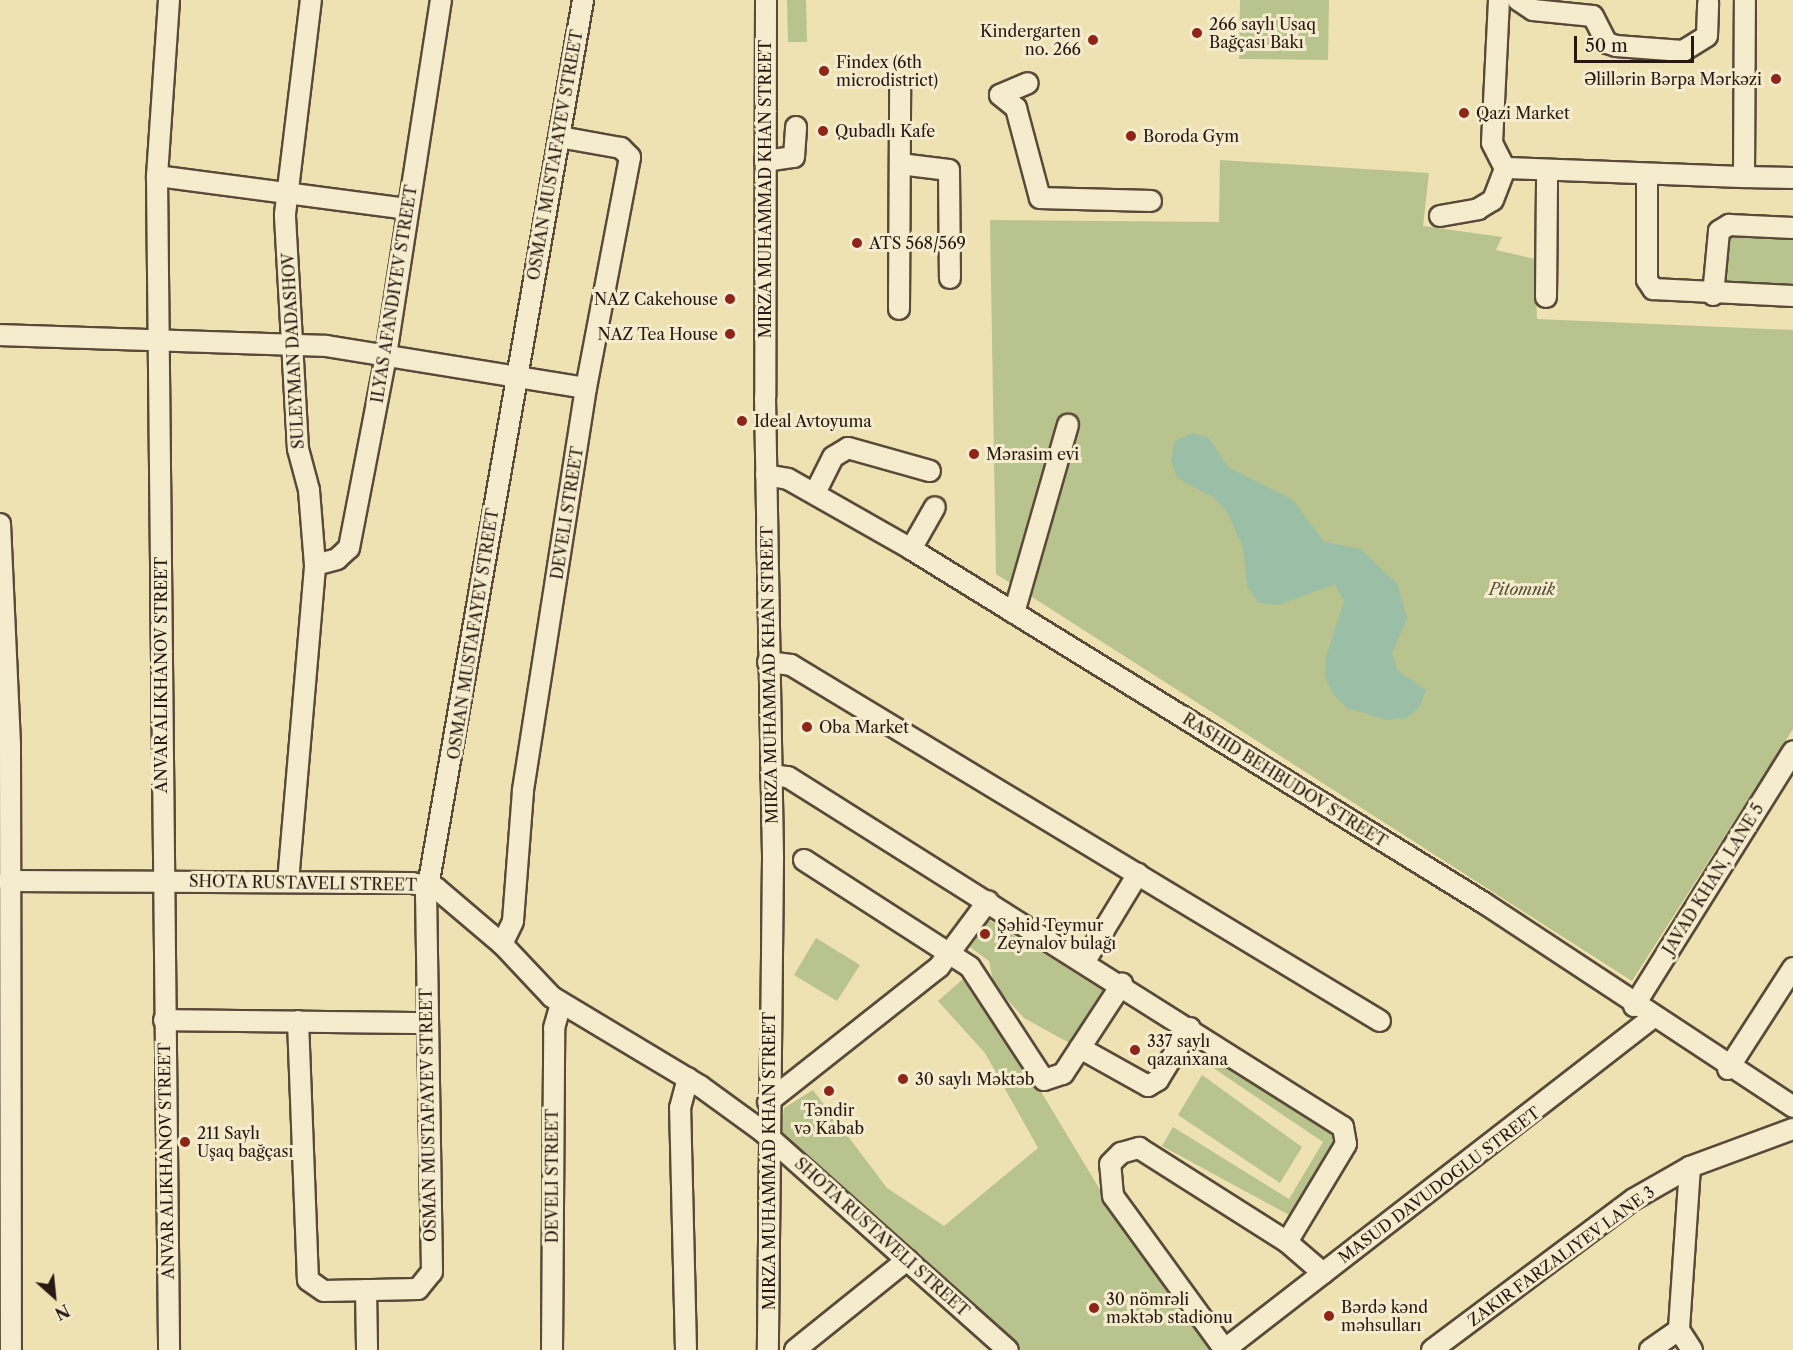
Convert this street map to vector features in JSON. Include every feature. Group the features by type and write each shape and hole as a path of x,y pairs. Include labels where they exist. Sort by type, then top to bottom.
{"street":[{"name":"ANVAR ALIKHANOV STREET","path":"169,0 157,176 162,881 169,1350"},
{"name":"SULEYMAN DADASHOV","path":"288,882 315,565 309,490 298,449 287,194 311,0"},
{"name":"ILYAS AFANDIYEV STREET","path":"315,565 337,560 348,548 386,356 441,0"},
{"name":"OSMAN MUSTAFAYEV STREET","path":"366,1290 418,1289 432,1272 426,1023 429,886 515,378 583,0"},
{"name":"MIRZA MUHAMMAD KHAN STREET","path":"766,0 766,475 771,775 768,1350"},
{"path":"1440,216 1478,209 1493,200 1505,168 1492,144 1499,0"},
{"path":"1518,0 1533,10 1593,16 1607,43 1616,46 1683,51 1707,36 1708,3"},
{"path":"1744,177 1745,0"},
{"path":"1028,83 1000,95 1016,108 1040,198 1151,201"},
{"path":"899,309 900,89"},
{"path":"765,161 794,157 796,127"},
{"name":"DEVELI STREET","path":"502,944 513,921 523,790 586,388 630,157 621,148 560,136"},
{"path":"900,164 949,170 950,278"},
{"path":"1505,168 1547,172 1793,178"},
{"path":"1546,297 1547,172"},
{"path":"1647,174 1647,280 1667,294 1793,296"},
{"path":"157,176 408,209"},
{"path":"1713,295 1719,231 1729,225 1793,228"},
{"path":"0,335 158,337 293,343 586,388"},
{"path":"1014,613 1068,425"},
{"path":"815,494 832,457 848,448 930,471"},
{"name":"RASHID BEHBUDOV STREET","path":"766,475 815,494 910,549 1484,903 1728,1069 1793,1107"},
{"path":"910,549 935,507"},
{"path":"0,524 8,881 5,1186 11,1350"},
{"path":"768,662 791,665 1380,1021"},
{"name":"JAVAD KHAN, LANE 5","path":"1634,1006 1793,752"},
{"path":"771,775 788,777 1122,984 1337,1123 1347,1135 1287,1242"},
{"path":"804,860 953,953 980,978 1044,1080 1063,1074 1122,984"},
{"path":"1085,961 1138,874"},
{"name":"SHOTA RUSTAVELI STREET","path":"8,881 288,882 429,886 452,899 502,944 561,1004 688,1078 768,1136 1006,1349"},
{"path":"768,1102 953,953 988,901"},
{"path":"1728,1069 1793,968"},
{"name":"DEVELI STREET","path":"552,1350 554,1039 561,1004"},
{"name":"MASUD DAVUDOGLU STREET","path":"1225,1350 1652,1018"},
{"path":"164,1020 426,1023"},
{"path":"298,1021 308,1280 324,1292 366,1290 367,1350"},
{"path":"1080,1048 1148,1086 1158,1080 1190,1028"},
{"path":"686,1350 680,1108 688,1078"},
{"name":"ZAKIR FARZALIYEV LANE 3","path":"1432,1350 1634,1200 1690,1167 1793,1129"},
{"path":"1225,1350 1113,1196 1110,1164 1121,1153 1139,1149 1287,1242 1323,1273"},
{"path":"1690,1167 1679,1330 1692,1350"},
{"path":"795,1350 907,1260"},
{"path":"1650,1350 1679,1330"}],"green space":[{"path":"787,0 806,0 807,42 788,42"},
{"path":"1240,0 1329,0 1328,60 1239,59"},
{"name":"Pitomnik","path":"1220,160 1429,173 1423,226 1502,237 1496,250 1535,259 1537,319 1793,330 1793,729 1632,981 996,574 990,220 1219,222"},
{"path":"1725,234 1793,236 1793,290 1722,288"},
{"path":"989,920 1109,994 1073,1045 1024,1018 994,985 989,961 970,947"},
{"path":"816,938 860,965 837,1001 794,975"},
{"path":"963,979 990,1007 1105,1198 1215,1347 1211,1350 1020,1350 781,1133 784,1108 813,1090 887,1188 944,1226 1038,1148 985,1053 938,1001"},
{"path":"1211,1055 1340,1134 1291,1216 1162,1146 1173,1127 1289,1199 1323,1142 1206,1063"},
{"path":"1202,1075 1302,1147 1280,1183 1178,1115"}],"shaded area":[{"path":"1192,433 1209,438 1228,467 1293,500 1324,542 1361,549 1398,585 1407,619 1392,653 1397,670 1426,690 1419,708 1406,718 1387,720 1347,708 1333,694 1325,677 1326,657 1344,601 1335,584 1279,605 1259,603 1247,586 1243,547 1227,512 1213,497 1177,478 1171,460 1175,441"}],"place":[{"name":"266 saylı Uşaq Bağçası Bakı","path":"1197,33"},
{"name":"Kindergarten no. 266","path":"1093,40"},
{"name":"Findex (6th microdistrict)","path":"824,71"},
{"name":"Əlillərin Bərpa Mərkəzi","path":"1776,79"},
{"name":"Qazi Market","path":"1464,113"},
{"name":"Qubadlı Kafe","path":"823,131"},
{"name":"Boroda Gym","path":"1131,136"},
{"name":"ATS 568/569","path":"857,243"},
{"name":"NAZ Cakehouse","path":"730,299"},
{"name":"NAZ Tea House","path":"730,334"},
{"name":"Ideal Avtoyuma","path":"742,421"},
{"name":"Mərasim evi","path":"974,454"},
{"name":"Oba Market","path":"807,727"},
{"name":"Şəhid Teymur Zeynalov bulağı","path":"985,934"},
{"name":"337 saylı qazanxana","path":"1135,1050"},
{"name":"30 saylı Məktəb","path":"903,1079"},
{"name":"Təndir və Kabab","path":"829,1091"},
{"name":"211 Saylı Uşaq bağçası","path":"185,1142"},
{"name":"30 nömrəli məktəb stadionu","path":"1094,1308"},
{"name":"Bərdə kənd məhsulları","path":"1329,1316"}]}
